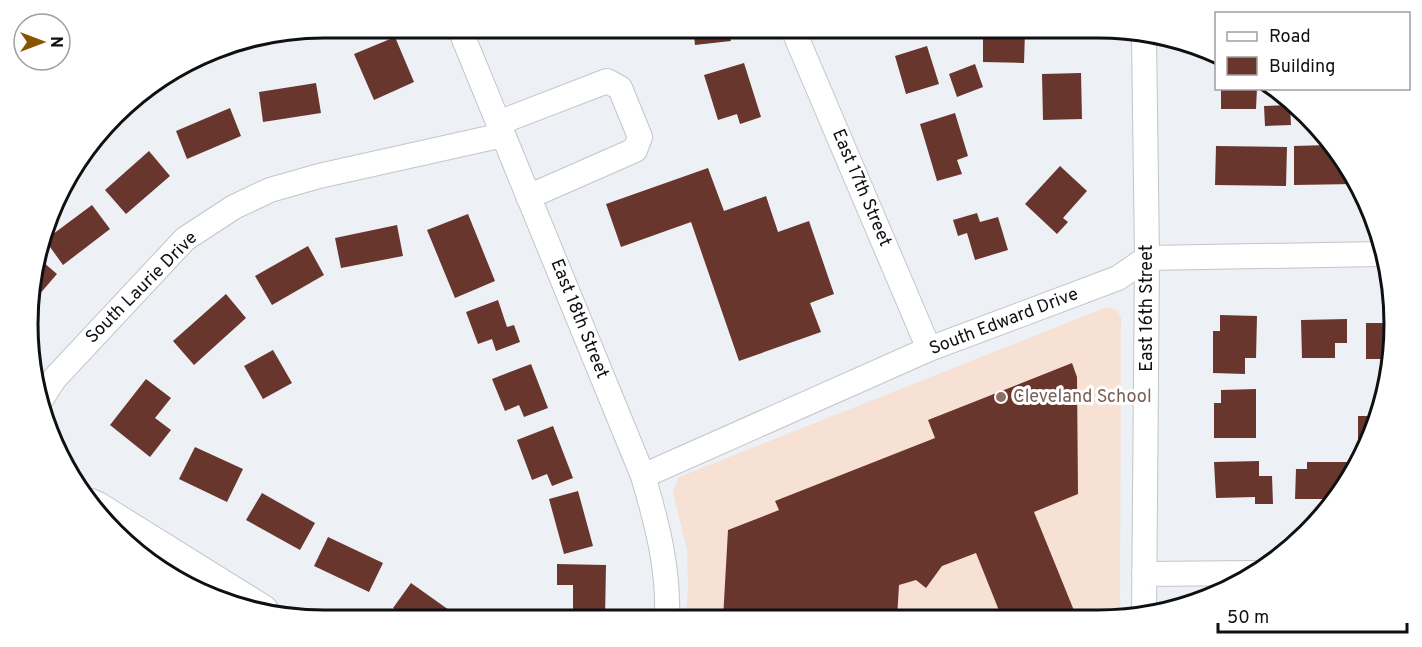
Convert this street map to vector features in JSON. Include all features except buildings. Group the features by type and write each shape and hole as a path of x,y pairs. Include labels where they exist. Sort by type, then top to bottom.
{"street":[{"name":"East 18th Street","path":"463,38 643,476 660,533 667,578 667,610"},
{"name":"East 17th Street","path":"797,38 929,350"},
{"name":"East 16th Street","path":"1144,41 1148,258 1144,606"},
{"name":"South Laurie Drive","path":"46,392 55,378 185,239 234,207 270,190 500,129 607,81 620,88 640,137 635,150 528,196"},
{"path":"1148,258 1376,254"},
{"name":"South Edward Drive","path":"643,476 929,350 1118,279 1148,258"},
{"path":"105,509 254,601"},
{"path":"1144,574 1238,573"}],"shaded area":[{"name":"Cleveland School","path":"1107,307 1117,310 1121,317 1120,609 686,610 687,550 673,492 679,477"}],"place":[{"name":"Cleveland School","path":"1001,397"}]}
